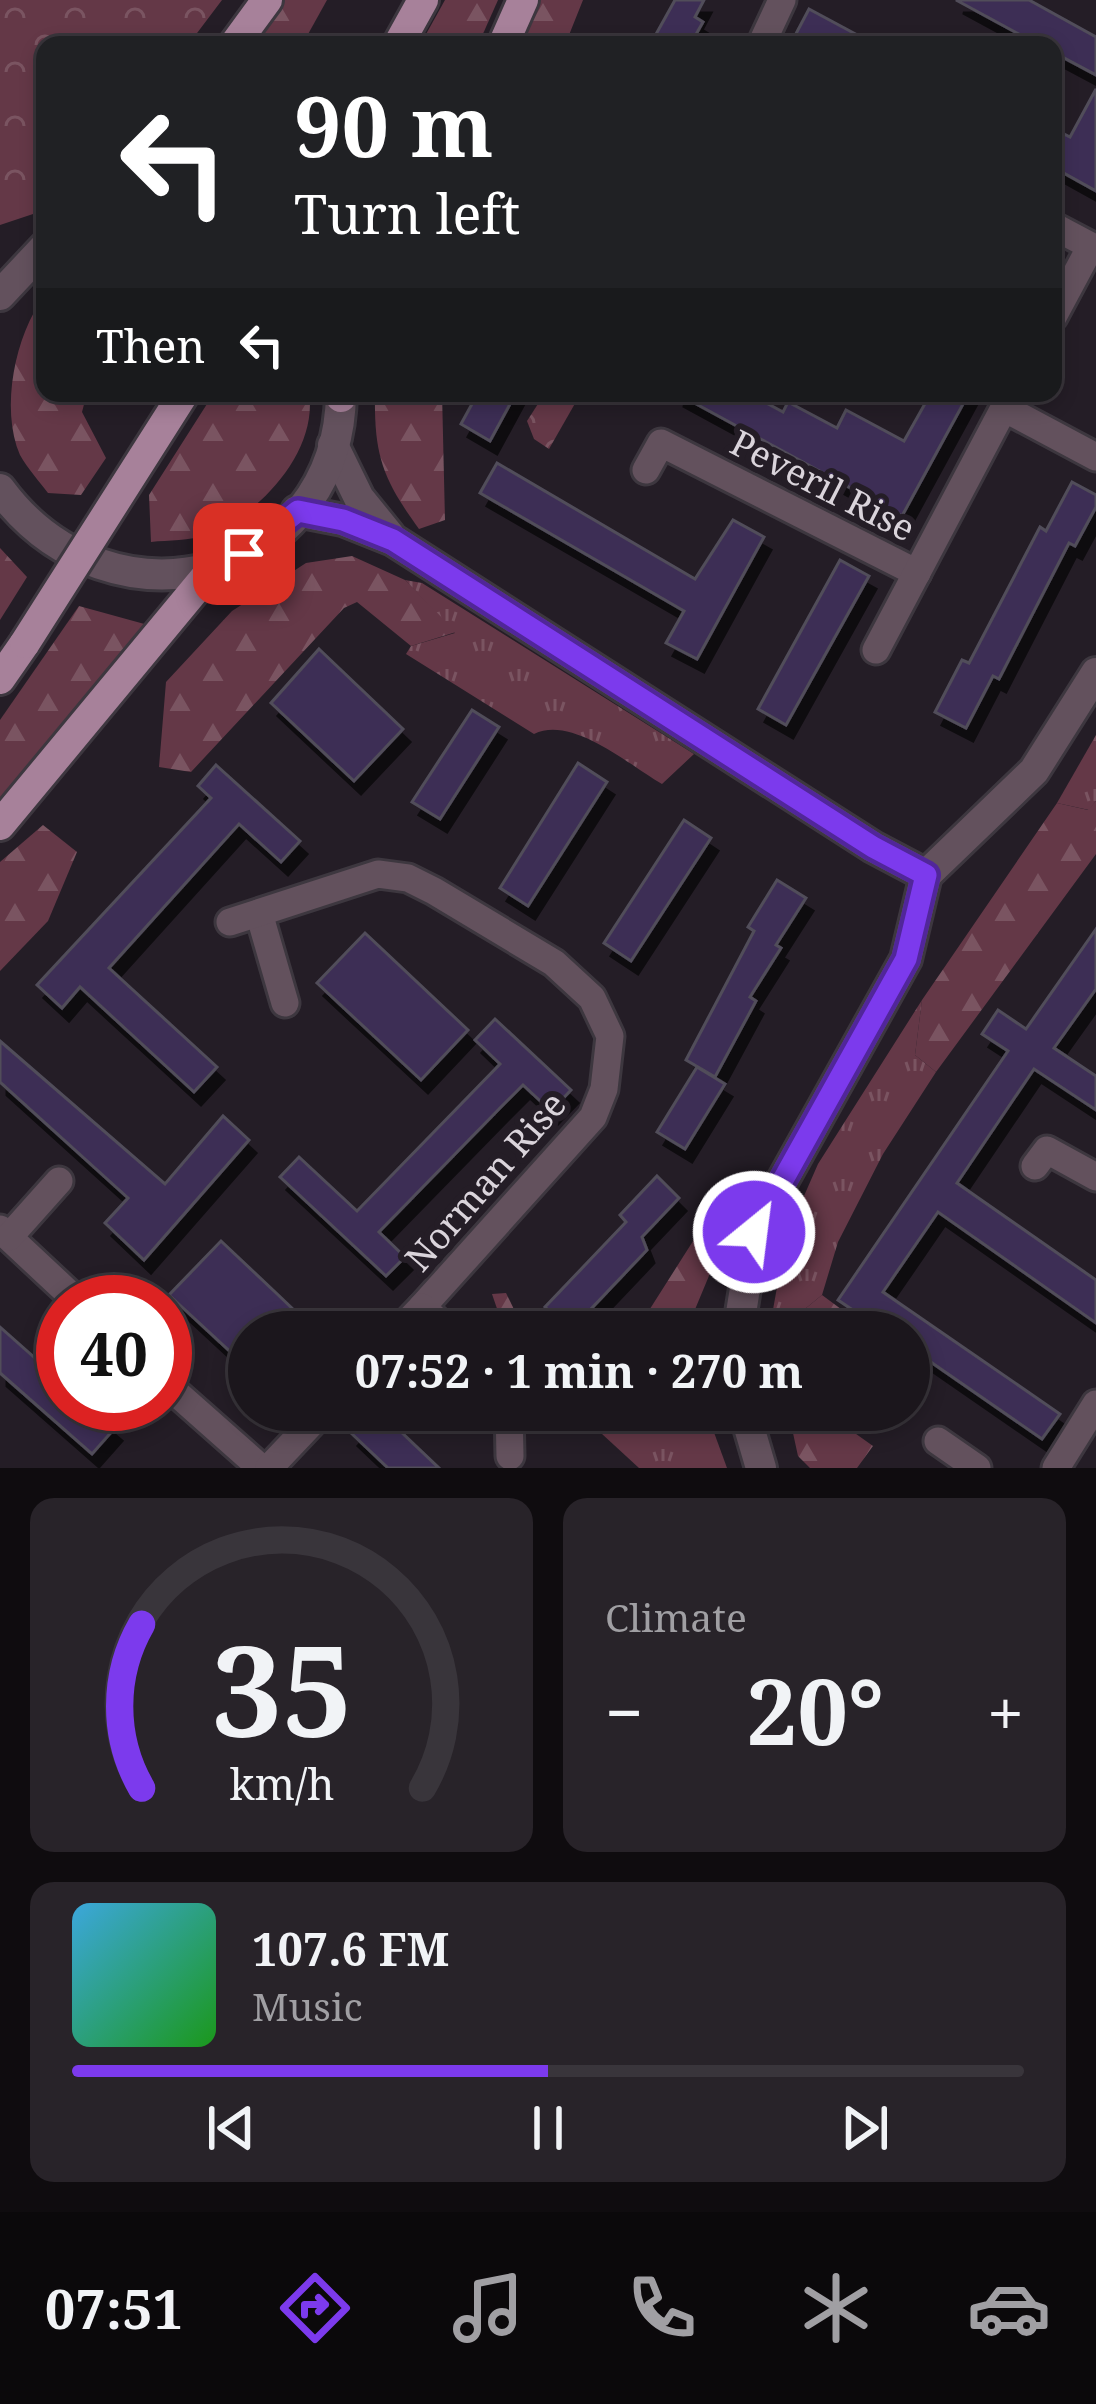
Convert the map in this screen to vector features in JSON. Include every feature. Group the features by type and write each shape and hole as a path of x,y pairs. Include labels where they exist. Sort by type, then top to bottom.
{"main road":[{"path":"240,36 266,0"},
{"path":"403,36 423,0"},
{"path":"506,36 523,0"},
{"path":"0,679 178,402"},
{"path":"0,825 213,568"}],"street":[{"path":"765,36 782,0"},
{"path":"1062,230 1094,242 1062,301"},
{"path":"0,254 36,250"},
{"path":"0,295 36,254"},
{"path":"0,489 23,521 64,552 112,572 163,577 213,568 273,536 298,511 333,445 340,402"},
{"name":"Peveril Rise","path":"876,650 1007,402"},
{"name":"Peveril Rise","path":"1011,402 1096,457"},
{"name":"Peveril Rise","path":"646,470 661,443 916,572"},
{"path":"333,445 359,498 393,540"},
{"path":"298,511 343,520 393,540 873,847 926,875"},
{"path":"741,1311 754,1232 906,959 926,875 1034,771 1096,673"},
{"name":"Norman Rise","path":"230,922 377,861 554,964 592,998 610,1036 604,1089 593,1117 418,1311"},
{"path":"259,913 285,1003"},
{"path":"1048,1149 1096,1177"},
{"path":"49,1275 4,1233 59,1181"},
{"name":"Norman Rise","path":"422,1307 426,1311"},
{"path":"1056,1468 1096,1404"},
{"path":"192,1406 265,1468 303,1431"},
{"path":"509,1431 510,1456"},
{"path":"750,1431 761,1468"},
{"path":"938,1441 977,1468"}],"green space":[{"path":"0,0 222,0 195,36 36,36 36,213 0,225"},
{"path":"276,0 327,0 307,36 250,36"},
{"path":"445,0 498,0 482,36 425,36"},
{"path":"538,0 583,0 569,36 520,36"},
{"path":"34,311 36,402 85,402 82,412 106,458 81,495 48,493 20,455 14,436 14,372"},
{"path":"208,402 309,402 304,437 295,458 265,497 226,526 200,537 151,542 149,495"},
{"path":"375,402 442,402 445,520 419,529 396,495 376,433"},
{"path":"539,402 576,402 549,449 534,439 527,421"},
{"path":"0,548 27,577 0,620"},
{"path":"352,556 405,580 456,632 411,646 357,602 344,608 191,772 159,767 166,682 232,611 306,563"},
{"path":"405,580 422,583 694,754 662,784 582,736 549,730 534,734 406,654 411,646 455,633"},
{"path":"79,606 148,625 0,804 0,720"},
{"path":"1096,735 1096,801 1089,810 1057,803"},
{"path":"1096,801 1096,854 936,1072 915,1055 922,1000 1057,803 1088,810"},
{"path":"43,825 77,852 48,921 0,971 0,862"},
{"path":"922,1000 915,1055 936,1072 883,1154 838,1242 822,1295 802,1311 773,1311 786,1237 818,1164"},
{"path":"695,1238 707,1242 711,1271 694,1311 649,1311"},
{"path":"506,1293 515,1311 498,1311 492,1294"},
{"path":"822,1295 844,1311 802,1311"},
{"path":"599,1431 713,1431 727,1468 639,1468"},
{"path":"793,1431 852,1431 873,1446 857,1468 810,1468 798,1456"}],"building":[{"path":"675,0 704,0 695,17 703,22 695,36 655,36"},
{"path":"956,0 1029,0 1096,37 1096,75 1062,57 1062,36 1022,36"},
{"path":"809,9 859,36 795,36"},
{"path":"1096,89 1096,191 1062,172 1062,133 1070,137"},
{"path":"473,402 511,402 490,441 461,424"},
{"path":"693,402 765,402 783,412 788,402 837,428 846,410 904,441 926,402 964,402 902,516"},
{"path":"497,463 695,579 733,520 764,537 697,659 666,643 684,611 480,493"},
{"path":"1072,482 1096,495 1096,507 1075,546 1069,543 999,679 993,676 966,728 935,712 962,660 969,663 1040,527 1046,531"},
{"path":"840,560 869,576 786,725 758,709"},
{"path":"319,649 403,729 354,781 271,703"},
{"path":"472,710 499,727 440,819 412,802"},
{"path":"578,763 607,782 528,906 500,888"},
{"path":"216,765 300,841 281,862 239,824 109,968 217,1067 194,1092 80,987 62,1008 37,985 211,798 198,786"},
{"path":"684,820 711,838 631,961 604,943"},
{"path":"777,880 806,898 776,945 781,948 750,997 756,1001 715,1077 686,1060 754,931 748,927"},
{"path":"1096,929 1096,989 1054,1048 1096,1076 1096,1110 1034,1069 957,1183 1096,1280 1096,1323 938,1212 883,1292 911,1311 854,1311 838,1300 1008,1051 982,1034 998,1010 1026,1029"},
{"path":"365,933 468,1030 421,1080 317,983"},
{"path":"495,1019 571,1090 551,1111 523,1085 501,1107 379,1232 405,1257 386,1276 280,1177 299,1157 357,1211 500,1064 475,1040"},
{"path":"0,1041 165,1184 223,1116 249,1140 144,1260 105,1223 128,1198 0,1082"},
{"path":"697,1067 725,1084 685,1149 657,1132"},
{"path":"657,1176 679,1198 642,1237 647,1250 589,1311 549,1311 545,1307 626,1222 620,1215"},
{"path":"221,1241 295,1311 228,1311 228,1350 192,1316 192,1275 188,1275"},
{"path":"930,1324 1060,1414 1042,1439 930,1362"},
{"path":"0,1327 36,1359 36,1405 0,1373"},
{"path":"66,1431 112,1431 92,1454"},
{"path":"400,1431 439,1468 388,1468 351,1433"}],"route":[{"path":"244,554 273,536 298,511 343,520 393,540 873,847 926,875 906,959 754,1232"}]}
